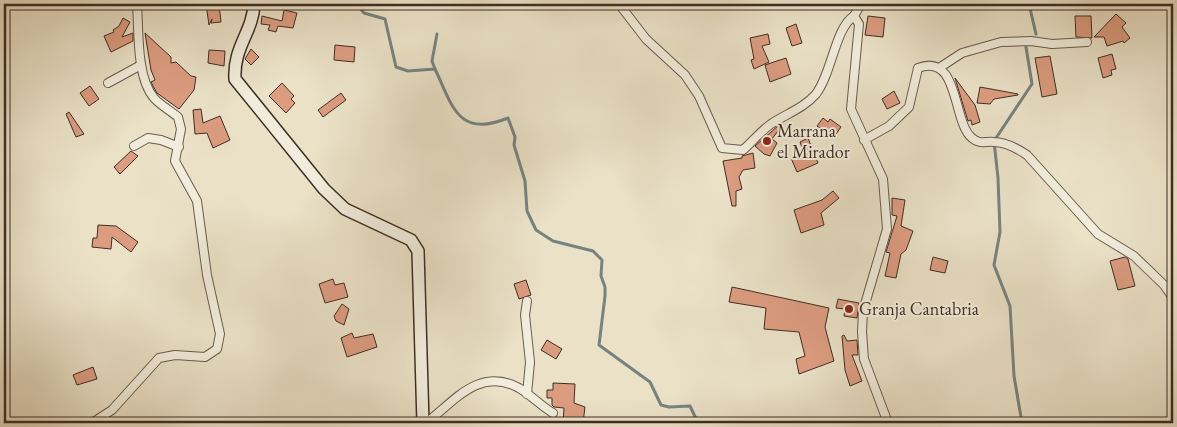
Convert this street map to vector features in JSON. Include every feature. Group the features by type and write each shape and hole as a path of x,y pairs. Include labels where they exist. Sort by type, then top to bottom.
{"street":[{"path":"92,423 112,410 159,358 175,355 205,357 217,349 220,334 207,275 197,201 175,161 181,129 178,117 154,98 141,65 137,4"},
{"path":"254,4 254,18 234,63 235,79 324,189 344,209 411,240 418,251 424,423"},
{"path":"619,4 646,39 685,75 699,96 722,148 734,151 743,150 766,128 804,105 815,95 824,81 842,29 854,16 861,4"},
{"path":"854,16 859,24 851,109 864,140 876,161 882,179 887,229 863,311 864,359 888,423"},
{"path":"939,68 962,53 1001,42 1052,44 1087,42"},
{"path":"108,83 141,65"},
{"path":"864,140 889,126 909,107 918,68 932,66 939,68 944,72 955,93 963,120 972,138 984,144 994,142 1002,144 1027,154 1098,234 1134,256 1164,285 1173,298"},
{"path":"134,146 148,138 161,140 178,147"},
{"path":"527,301 525,315 530,362 527,394"},
{"path":"424,423 468,387 478,383 510,384 553,413"}],"building":[{"path":"206,4 219,4 221,22 211,23 212,19 209,25"},
{"path":"284,10 297,13 293,28 278,26 276,32 268,30 270,25 261,24 262,16 282,21"},
{"path":"1116,14 1126,23 1122,27 1130,38 1124,43 1123,41 1107,46 1104,37 1094,37"},
{"path":"868,16 885,18 883,37 865,35"},
{"path":"1075,16 1091,16 1092,38 1076,37"},
{"path":"123,18 130,22 122,37 133,33 133,41 111,52 104,36 114,32 113,30 119,26"},
{"path":"796,24 802,43 792,46 786,28"},
{"path":"145,33 171,57 171,63 176,62 191,76 196,77 194,90 179,109 157,93 151,82 155,80 151,70"},
{"path":"768,34 770,44 762,46 769,62 754,69 751,60 754,59 750,38"},
{"path":"335,45 355,47 354,62 334,60"},
{"path":"251,49 259,57 251,65 245,59"},
{"path":"209,50 225,51 224,66 208,63"},
{"path":"1112,54 1116,69 1111,70 1112,75 1103,78 1098,58"},
{"path":"1050,56 1057,94 1042,97 1035,58"},
{"path":"786,58 791,74 770,82 765,65"},
{"path":"955,78 975,105 980,122 972,125 971,120 968,121"},
{"path":"282,83 294,96 291,99 295,103 286,113 269,96"},
{"path":"90,86 99,99 89,106 80,93"},
{"path":"980,87 1018,95 994,99 990,104 977,103"},
{"path":"894,91 900,103 887,109 882,99"},
{"path":"341,93 346,100 323,117 318,110"},
{"path":"201,109 203,123 220,116 230,140 213,148 207,133 195,134 193,110"},
{"path":"69,112 84,134 76,137 66,114"},
{"path":"823,118 828,122 830,119 841,127 836,134 831,131 829,134 817,126"},
{"name":"Marrana el Mirador","path":"779,125 781,127 772,139 777,143 770,156 764,154 755,146"},
{"path":"808,138 818,163 797,172 791,158 804,153 800,142"},
{"path":"131,151 138,156 120,174 114,167"},
{"path":"753,153 755,168 743,170 739,177 742,189 736,191 736,206 732,206 723,161 742,158 742,156"},
{"path":"833,191 839,198 821,213 824,225 801,233 794,210 822,200"},
{"path":"892,198 905,200 901,226 913,231 906,250 901,254 896,278 885,276 890,253 886,252 897,216 892,215"},
{"path":"98,225 116,226 138,242 131,252 112,237 111,249 92,247 93,238 97,238"},
{"path":"933,257 948,261 945,273 930,270"},
{"path":"1125,257 1128,259 1135,286 1118,290 1110,261"},
{"path":"333,279 335,285 344,283 348,297 325,303 319,284"},
{"path":"526,280 531,295 519,299 514,284"},
{"path":"732,287 829,308 825,327 834,361 799,374 796,359 805,356 799,332 764,329 766,308 729,302"},
{"name":"Granja Cantabria","path":"838,299 859,303 857,318 844,316 845,309 836,308"},
{"path":"342,304 349,309 344,325 336,321 334,316"},
{"path":"352,333 354,338 373,334 377,347 347,357 341,338"},
{"path":"844,335 847,341 857,340 858,355 852,355 862,381 850,386 845,370 842,336"},
{"path":"547,340 562,349 556,359 541,350"},
{"path":"93,367 97,379 77,385 73,375"},
{"path":"553,383 575,384 574,403 585,407 583,423 563,423 564,408 554,407 552,405 552,398 547,398 547,390 553,390"}],"waterway":[{"path":"357,4 364,13 385,19 396,67 408,71 435,69 446,94 459,115 467,121 477,124 491,123 508,118 515,137 514,145 525,181 527,211 536,230 553,241 593,251 602,260 601,276 605,287 605,296 599,345 650,382 661,405 669,407 690,406 698,423"},
{"path":"1029,4 1036,34"},
{"path":"435,69 432,61 437,34"},
{"path":"1022,423 1014,376 1010,306 994,265 1000,232 998,178 994,141 1032,84 1026,47"}],"place":[{"name":"Marrana el Mirador","path":"767,141"},
{"name":"Granja Cantabria","path":"849,309"}]}
